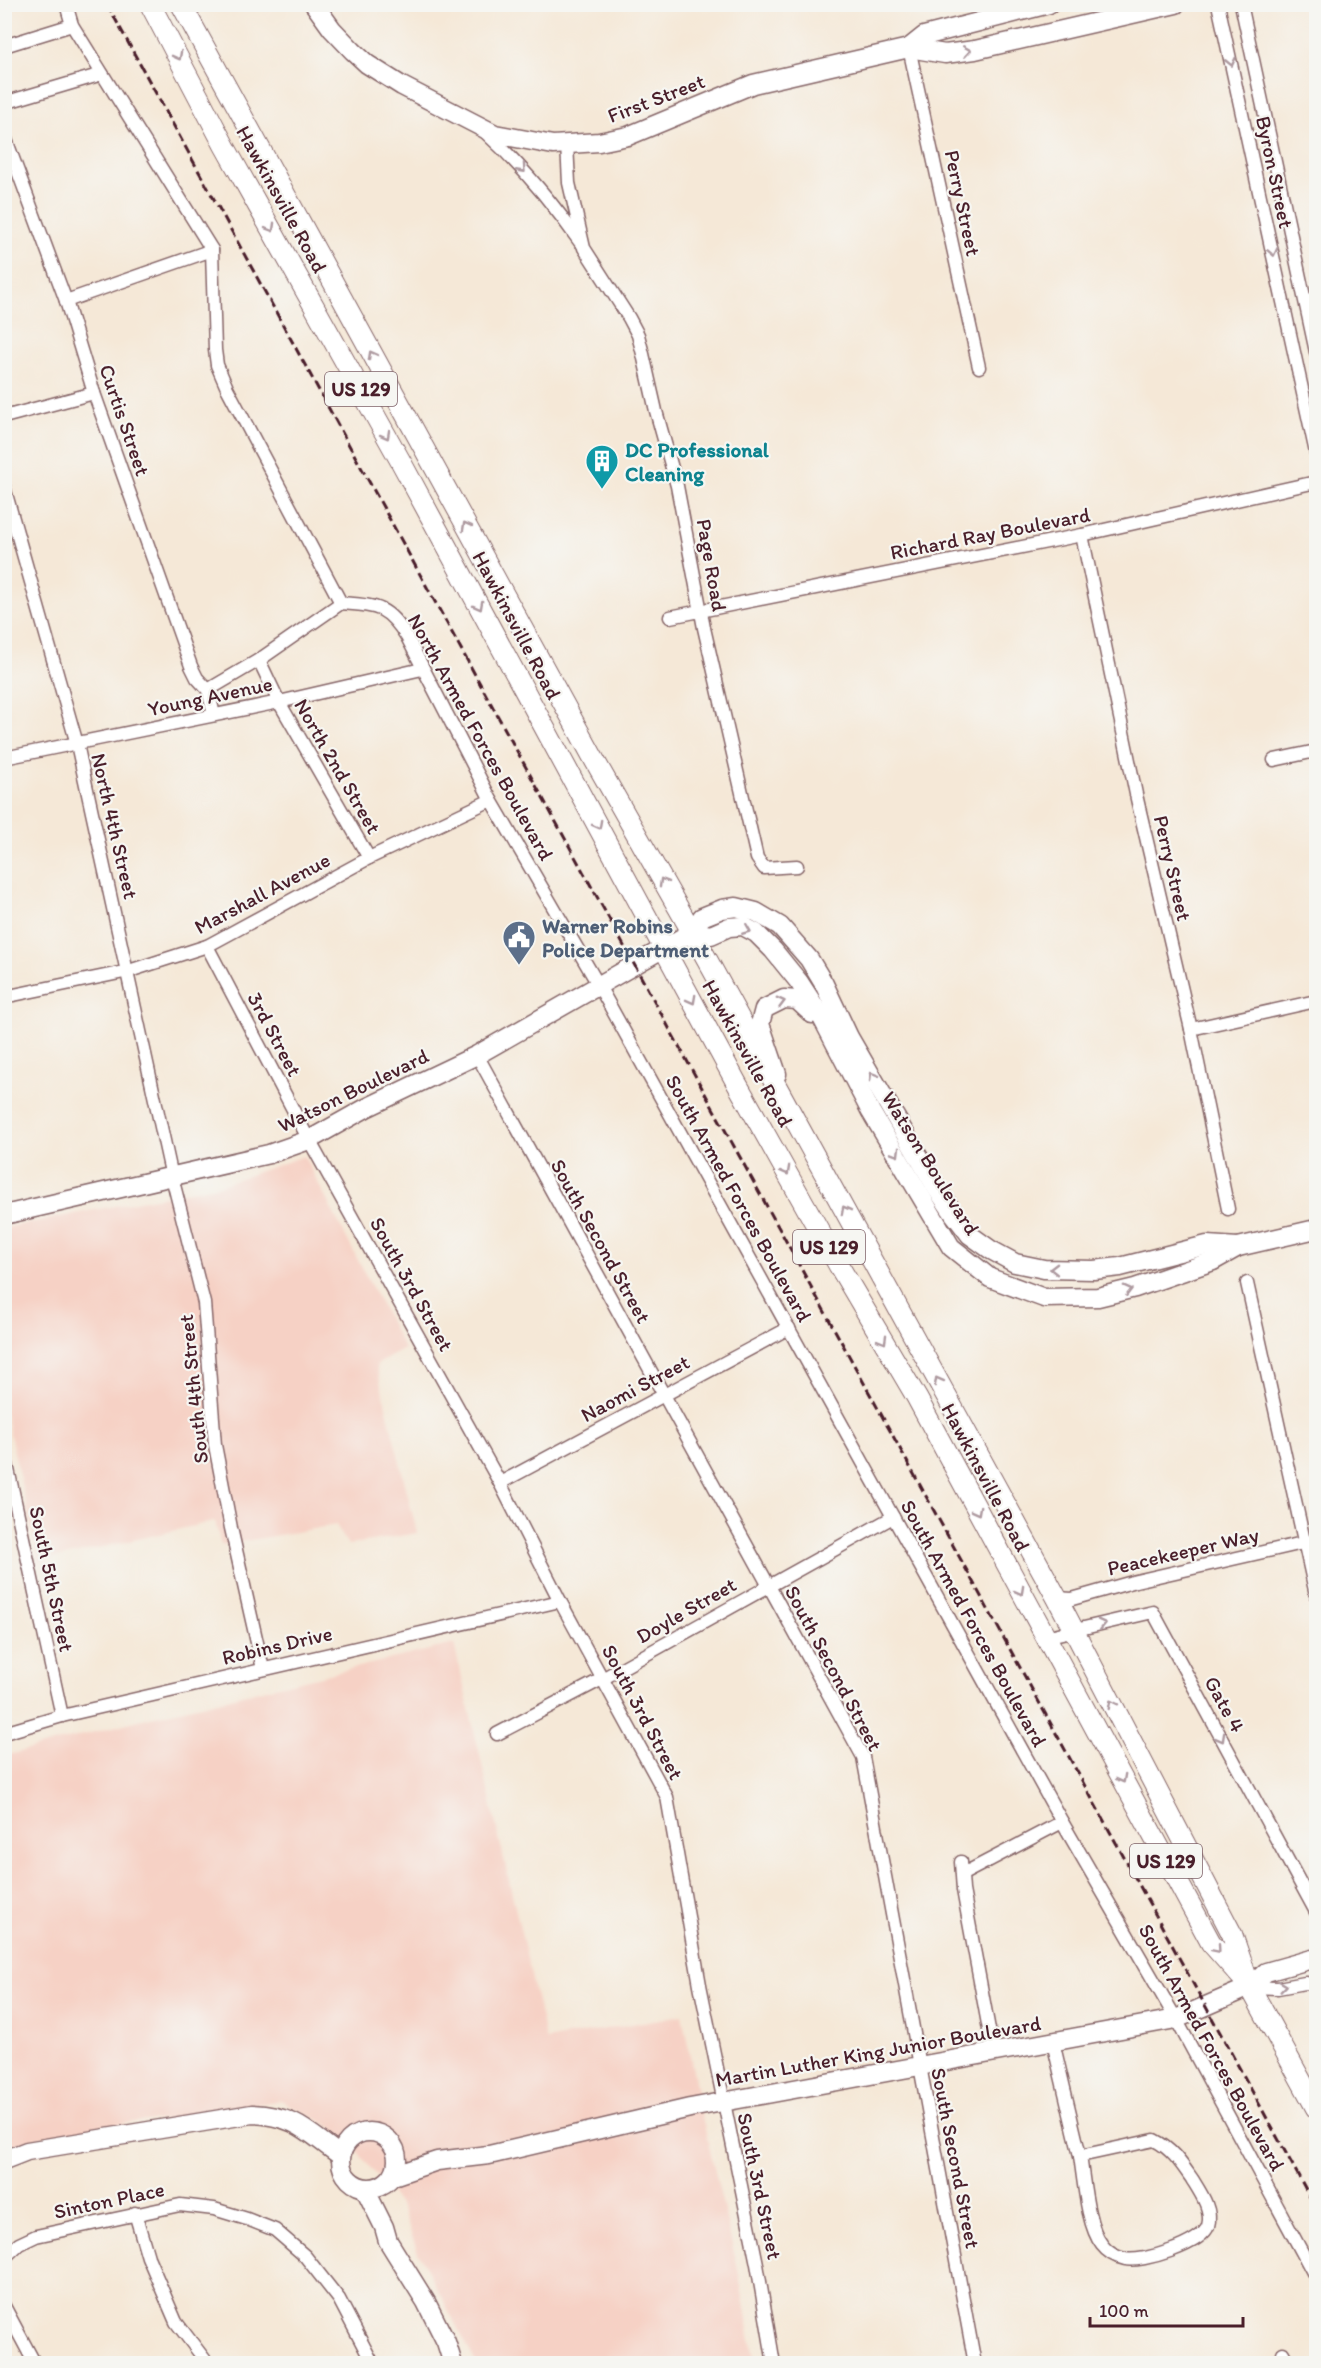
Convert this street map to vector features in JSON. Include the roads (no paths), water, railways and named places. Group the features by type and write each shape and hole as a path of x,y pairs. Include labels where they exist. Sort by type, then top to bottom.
{"main road":[{"name":"Hawkinsville Road","path":"150,4 224,145 401,462 736,1082 833,1256 917,1398 1211,1943 1250,1987"},
{"name":"Hawkinsville Road","path":"181,4 595,761 1058,1598 1232,1934 1250,1987 1317,2108"}],"street":[{"path":"66,4 72,25 212,250 217,366 341,603 259,660 208,690"},
{"name":"First Street","path":"314,4 346,44 367,64 402,86 480,128 524,140 567,144 599,142 628,136 753,84 909,48 945,54 975,50 1176,4"},
{"name":"First Street","path":"909,48 924,36 1049,4"},
{"name":"Byron Street","path":"1218,4 1317,453"},
{"name":"Byron Street","path":"1241,4 1317,352"},
{"path":"4,46 72,25"},
{"name":"Perry Street","path":"909,48 979,367"},
{"path":"4,103 102,74"},
{"name":"Page Road","path":"480,128 509,154 552,202 584,248 638,335 677,486 701,610 757,858 764,868 797,866"},
{"name":"Curtis Street","path":"4,134 66,301 94,393 191,666 197,678 208,690 214,715"},
{"name":"Page Road","path":"567,144 569,183 584,248"},
{"path":"66,301 212,250"},
{"path":"4,417 94,393"},
{"name":"Richard Ray Boulevard","path":"670,617 1082,535 1317,482"},
{"name":"North 4th Street","path":"4,487 76,744 129,971 172,1177"},
{"name":"Perry Street","path":"1082,535 1137,799 1191,1029 1228,1209"},
{"name":"North Armed Forces Boulevard","path":"341,603 365,605 395,617 491,800 599,986"},
{"name":"North 2nd Street","path":"259,660 279,702 369,858"},
{"name":"Young Avenue","path":"4,758 279,702 422,669"},
{"path":"1274,760 1317,751"},
{"name":"Marshall Avenue","path":"4,997 129,971 207,946 369,858 491,800"},
{"name":"Watson Boulevard","path":"4,1215 269,1155 309,1140 366,1108 477,1055 599,986 692,933 702,917 722,909 736,907 756,912 780,926 809,959 824,984 849,1037 937,1189 970,1234 991,1250 1015,1263 1044,1269 1094,1270 1120,1267 1207,1245 1238,1247"},
{"name":"Watson Boulevard","path":"692,933 711,935 729,927 743,926 756,933 799,982 821,1016 871,1112 951,1246 990,1278 1044,1298 1098,1297 1135,1288 1213,1261 1238,1247 1317,1229"},
{"name":"3rd Street","path":"207,946 309,1140"},
{"name":"South Armed Forces Boulevard","path":"599,986 1062,1822 1176,2019 1317,2278"},
{"path":"798,1125 762,1033 760,1024 764,1009 784,999 797,1000 808,1008 837,1047"},
{"path":"1191,1029 1317,1001"},
{"name":"South Second Street","path":"477,1055 863,1757 975,2364"},
{"name":"South 3rd Street","path":"309,1140 500,1484 667,1797 723,2103 757,2264 774,2364"},
{"name":"South 4th Street","path":"172,1177 204,1303 215,1445 263,1669"},
{"path":"1247,1283 1311,1542 1317,1595"},
{"name":"Naomi Street","path":"500,1484 789,1328"},
{"name":"South 5th Street","path":"4,1451 62,1716"},
{"name":"Doyle Street","path":"496,1734 604,1678 893,1517"},
{"name":"Peacekeeper Way","path":"1058,1598 1072,1599 1136,1581 1311,1542"},
{"name":"Robins Drive","path":"4,1733 62,1716 560,1600"},
{"name":"Gate 4","path":"1046,1637 1153,1612 1317,1912"},
{"path":"993,2052 963,1890 962,1868 1062,1822"},
{"name":"Martin Luther King Junior Boulevard","path":"380,2183 437,2161 489,2156 690,2108 1176,2019 1250,1987 1266,1972 1312,1959 1317,1960"},
{"path":"1250,1987 1278,1988 1305,1983 1317,1984"},
{"path":"1053,2042 1093,2223 1101,2243 1112,2254 1127,2260 1156,2256 1194,2240 1202,2235 1208,2226 1208,2209 1193,2182 1169,2148 1154,2140 1080,2156"},
{"path":"4,2160 38,2149 252,2114 270,2115 308,2129 352,2138"},
{"path":"308,2129 341,2156"},
{"path":"368,2132 377,2133 391,2142 396,2149 397,2167 380,2183 356,2186 344,2174 341,2156 343,2149 352,2138 368,2132"},
{"name":"Martin Luther King Junior Boulevard","path":"396,2149 437,2161"},
{"path":"380,2183 384,2228 388,2241 426,2302 446,2342 453,2364"},
{"name":"Sinton Place","path":"4,2258 19,2244 36,2236 180,2205 214,2209 275,2230 305,2256 339,2299 374,2364"},
{"path":"135,2213 148,2257 172,2314 208,2364"},
{"path":"4,2306 35,2364"}],"railway":[{"path":"107,4 1316,2208"}],"place":[{"name":"DC Professional Cleaning","path":"602,490"},
{"name":"Warner Robins Police Department","path":"519,966"}]}
